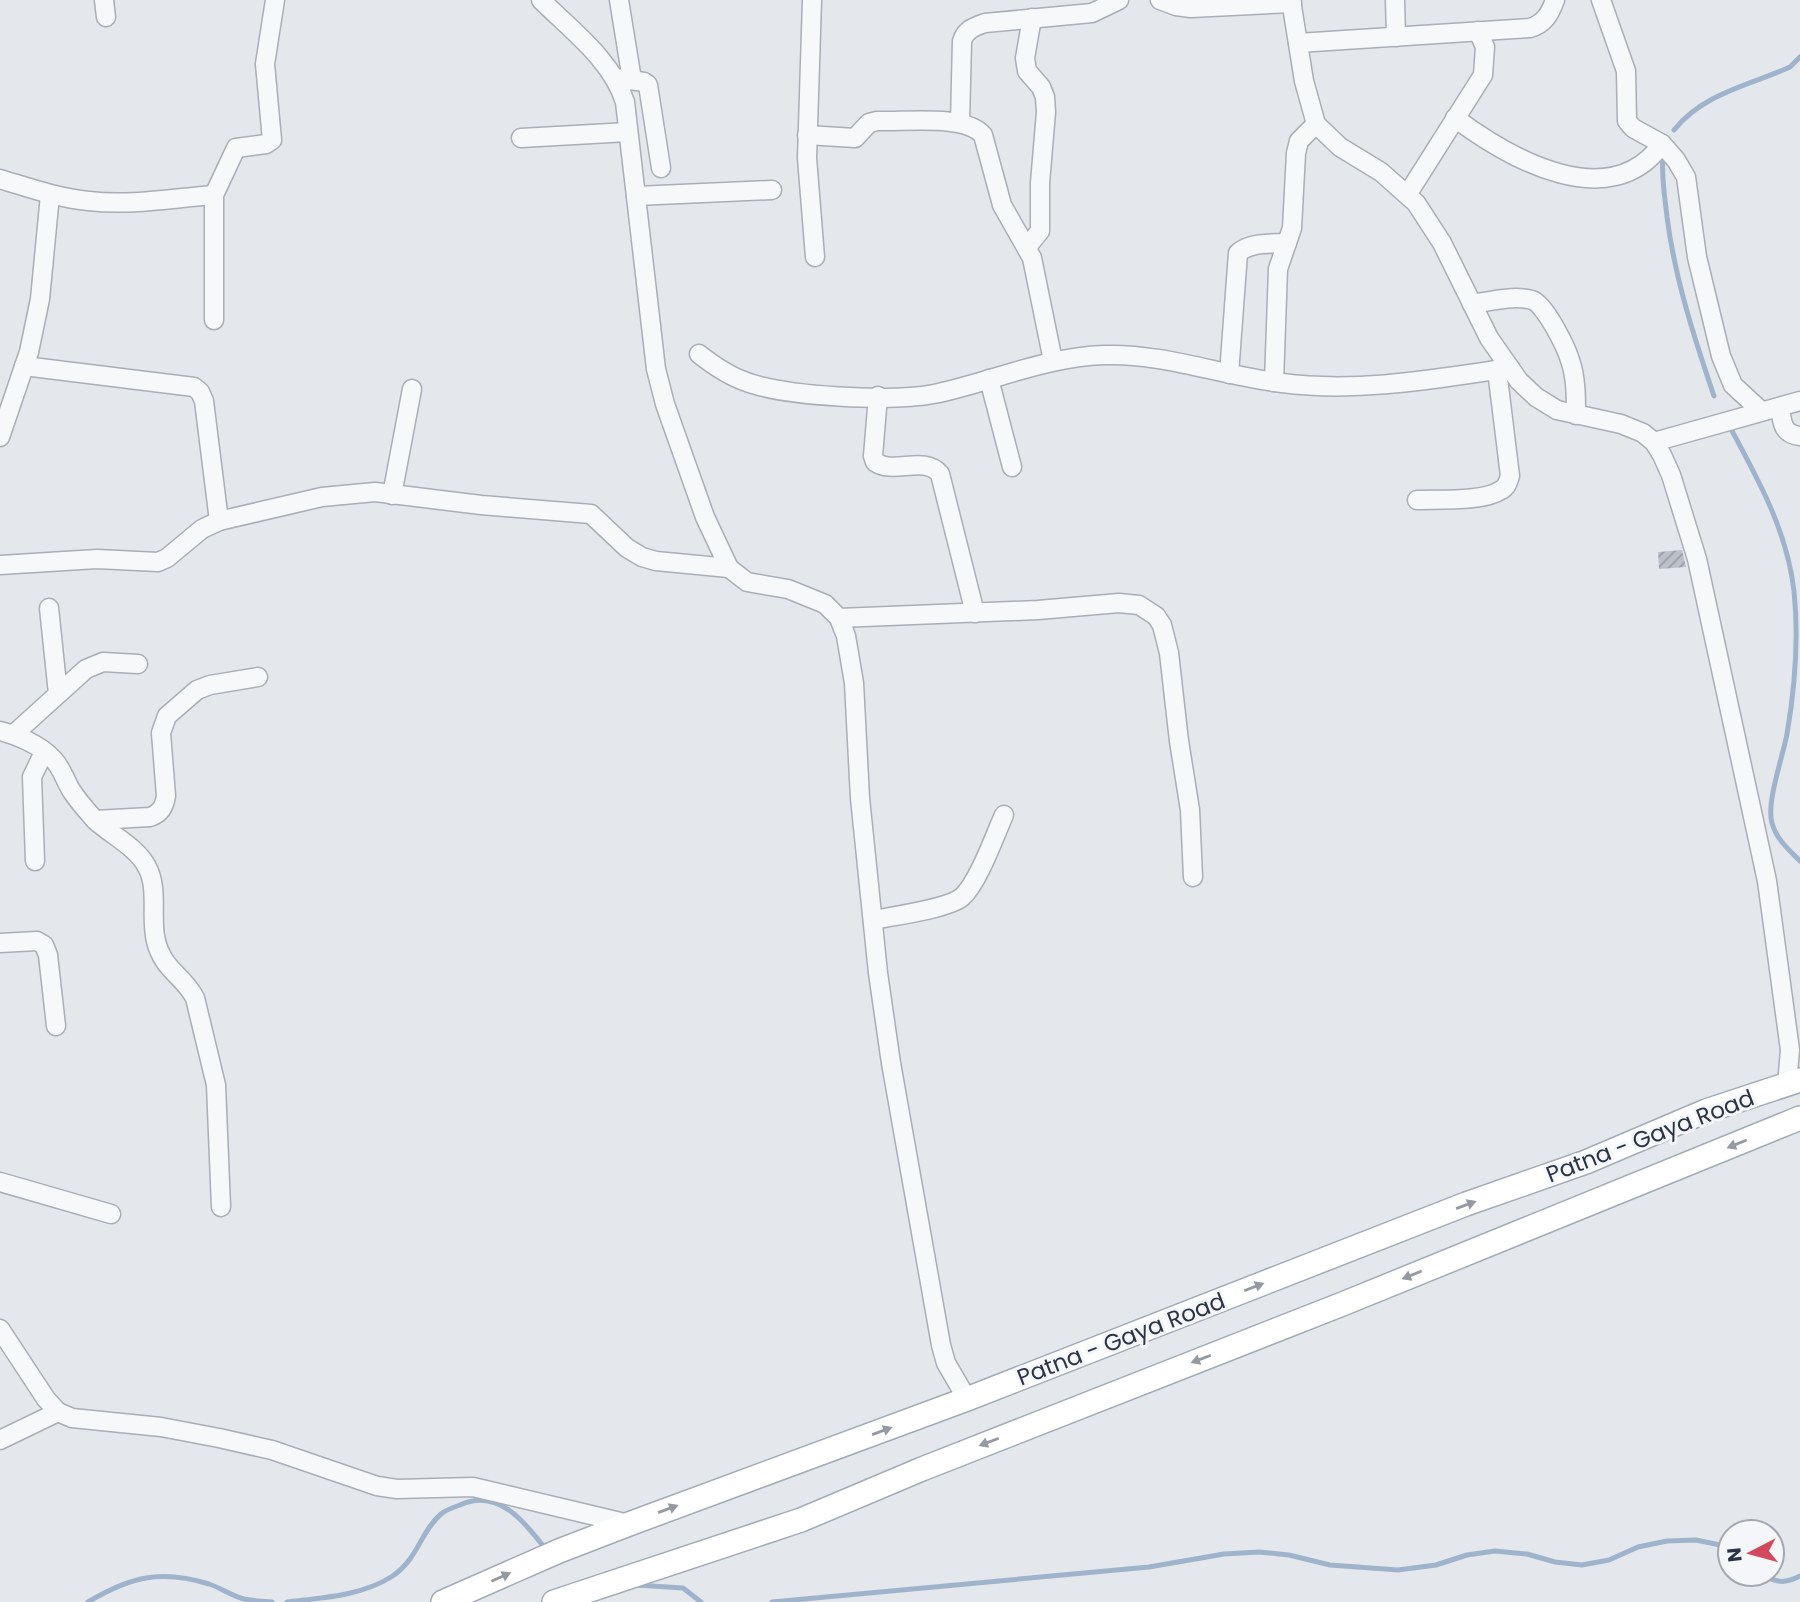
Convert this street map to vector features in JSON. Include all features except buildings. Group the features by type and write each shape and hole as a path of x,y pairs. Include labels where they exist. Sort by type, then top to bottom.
{"main road":[{"name":"Patna - Gaya Road","path":"443,1602 559,1551 629,1524 967,1399 1466,1204 1586,1162 1706,1111 1794,1082"},
{"path":"554,1602 801,1520 922,1468 1340,1305 1800,1118"}],"street":[{"path":"214,320 214,195 236,148 266,144 272,140 265,64 275,0"},
{"path":"541,0 608,68 624,79 648,85 661,168"},
{"path":"619,0 628,132 656,369 661,392 705,517 729,568 747,582 788,589 825,604 839,618 846,636 854,683 860,799 891,1063 941,1346 946,1363 967,1399"},
{"path":"812,0 807,135 815,257"},
{"path":"960,122 962,41 964,34 972,27 985,23 1092,13 1119,0"},
{"path":"1160,0 1191,8 1291,2 1307,92 1316,124 1340,147 1381,173 1407,195 1442,243 1503,369 1510,476 1502,491 1478,497 1417,500"},
{"path":"1395,0 1396,37"},
{"path":"1297,43 1539,26 1555,0"},
{"path":"1597,1 1623,57 1626,71 1627,121 1633,128 1662,144 1686,177 1697,257 1725,366 1733,385 1760,411"},
{"path":"1027,247 1040,231 1040,183 1046,112 1045,97 1041,87 1027,71 1025,58 1032,18"},
{"path":"1407,195 1483,75 1485,47 1478,31"},
{"path":"1455,118 1475,133 1524,159 1555,172 1590,180 1623,176 1649,160 1662,144"},
{"path":"807,135 855,138 869,123 877,121 960,122 977,128 983,135 1002,205 1032,258 1053,361"},
{"path":"1274,382 1278,269 1292,228 1299,141 1316,124"},
{"path":"520,138 628,132"},
{"path":"0,179 50,195 92,202 214,195"},
{"path":"636,196 772,190"},
{"path":"0,437 24,366 40,299 50,195"},
{"path":"1229,374 1238,253 1254,245 1287,243"},
{"path":"1472,304 1502,299 1530,299 1537,302 1546,312 1570,358 1576,415"},
{"path":"699,354 731,376 763,387 788,392 878,396 932,394 1053,361 1086,356 1125,355 1274,382 1313,385 1361,386 1413,382 1503,369 1536,397 1558,410 1621,424 1643,433 1654,442 1671,475 1694,549 1723,687 1739,747 1774,929 1794,1082"},
{"path":"24,366 194,387 204,401 219,522"},
{"path":"989,379 1012,467"},
{"path":"392,495 412,388"},
{"path":"878,396 873,456 875,462 886,467 927,466 940,474 975,613"},
{"path":"1654,442 1800,401"},
{"path":"1780,407 1785,429 1790,435 1800,436"},
{"path":"0,565 97,559 158,562 167,558 202,528 219,522 322,497 375,492 591,514 627,548 642,557 656,561 729,568"},
{"path":"839,618 975,613 1119,603 1139,606 1156,616 1166,639 1171,664 1190,810 1193,877"},
{"path":"49,608 58,694"},
{"path":"138,664 103,662 86,668 58,694 7,733 52,757 72,792 96,820 141,858 147,867 152,879 155,939 159,953 195,998 216,1085 221,1207"},
{"path":"96,820 150,817 158,814 164,807 166,796 161,733 167,716 197,690 210,685 258,677"},
{"path":"35,861 32,776 44,752"},
{"path":"873,920 943,905 960,898 975,877 1004,815"},
{"path":"0,943 30,940 44,945 48,955 56,1026"},
{"path":"0,1182 111,1214"},
{"path":"0,1329 46,1399 58,1412 72,1418 161,1427 242,1443 272,1450 377,1486 397,1489 473,1487 629,1524"},
{"path":"0,1440 58,1412"}],"waterway":[{"path":"1674,130 1699,107 1790,67 1800,57"},
{"path":"1663,157 1662,172 1670,240 1692,330 1714,396"},
{"path":"1731,429 1778,527 1794,591 1794,681 1787,734 1773,792 1771,814 1772,823 1783,844 1800,861"},
{"path":"287,1602 340,1595 367,1588 391,1577 407,1563 428,1529 441,1514 474,1501 499,1504 510,1511 530,1529 547,1551"},
{"path":"772,1602 1149,1567 1224,1554 1259,1552 1289,1555 1330,1565 1398,1570 1436,1565 1467,1555 1495,1551 1527,1554 1555,1562 1582,1565 1609,1560 1638,1547 1667,1541 1696,1540 1716,1544"},
{"path":"1786,1581 1800,1576"},
{"path":"88,1602 132,1581 160,1577 191,1579 244,1599 272,1602"},
{"path":"636,1585 683,1588 701,1602"}]}
